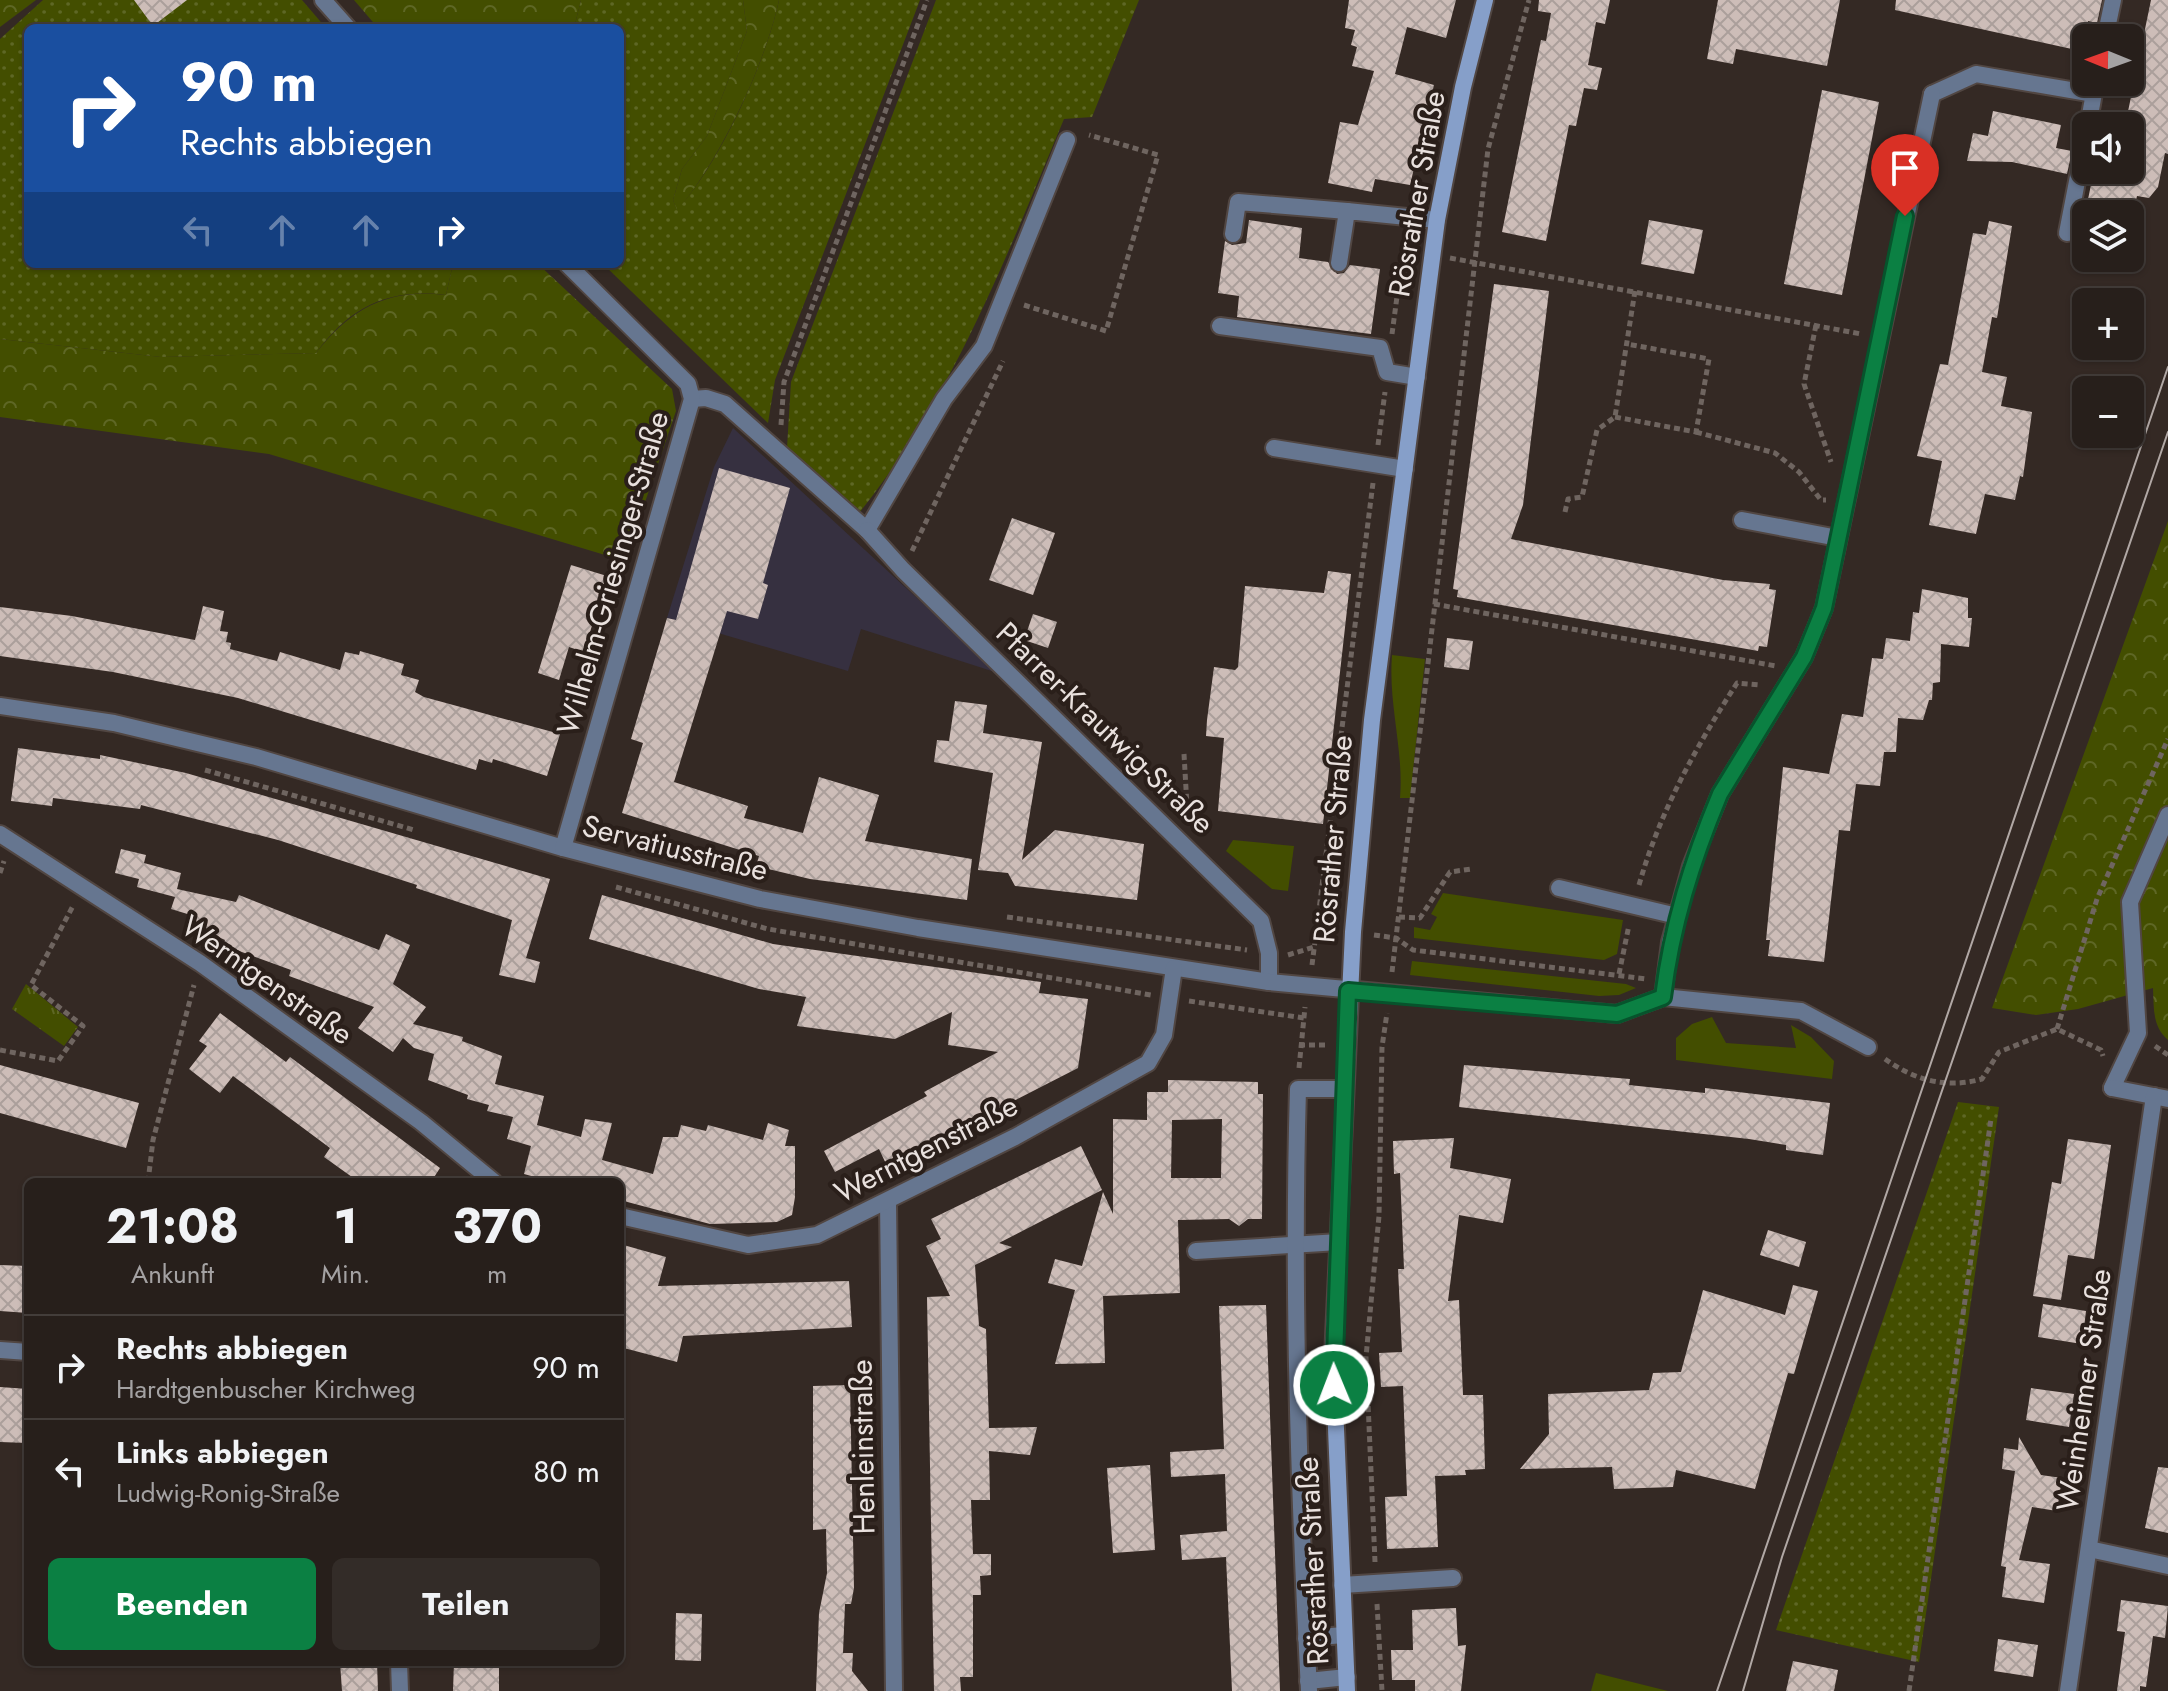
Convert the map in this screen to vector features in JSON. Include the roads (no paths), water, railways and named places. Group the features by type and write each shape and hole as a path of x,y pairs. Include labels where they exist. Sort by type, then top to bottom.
{"main road":[{"name":"Rösrather Straße","path":"1347,1684 1333,1357 1348,991 1372,720 1437,220 1463,87 1485,0"}],"street":[{"path":"323,0 344,24"},
{"path":"2108,24 2113,0"},
{"path":"1868,1047 1801,1011 1663,997 1677,916 1691,866 1720,794 1797,669 1824,608 1878,337 1932,94 1976,74 2072,85"},
{"path":"867,530 944,399 984,346 1067,140"},
{"path":"2067,233 2076,184"},
{"path":"1233,234 1238,202 1437,220"},
{"path":"1339,263 1347,211"},
{"name":"Wilhelm-Griesinger-Straße","path":"563,848 692,399 688,384 571,268"},
{"path":"1220,326 1329,335 1380,348 1387,372 1417,377"},
{"name":"Pfarrer-Krautwig-Straße","path":"692,399 706,398 725,404 867,530 903,570 1261,921 1269,953 1269,982"},
{"path":"1274,448 1405,469"},
{"path":"1742,520 1838,538"},
{"name":"Servatiusstraße","path":"0,706 114,723 256,757 563,848 760,899 1174,968 1348,991 1617,1014 1663,997"},
{"path":"2161,1098 2112,1088 2138,1033 2130,902 2168,815"},
{"name":"Werntgenstraße","path":"0,834 200,963 421,1122 489,1178"},
{"path":"1559,888 1677,916"},
{"name":"Werntgenstraße","path":"624,1217 748,1245 817,1235 888,1202 1148,1063 1164,1035 1174,968"},
{"path":"1344,1089 1298,1089 1293,1247 1297,1464 1309,1686 1347,1684"},
{"name":"Weinheimer Straße","path":"2068,1691 2161,1098"},
{"name":"Henleinstraße","path":"888,1202 894,1691"},
{"path":"1196,1251 1339,1242"},
{"path":"0,1350 24,1352"},
{"path":"2089,1549 2168,1566"},
{"path":"1342,1585 1453,1578"},
{"path":"1306,1638 1344,1635"},
{"path":"399,1666 400,1691"}],"tram line":[{"path":"1717,1691 2168,367"},
{"path":"1743,1691 1782,1557 2168,432"}]}
